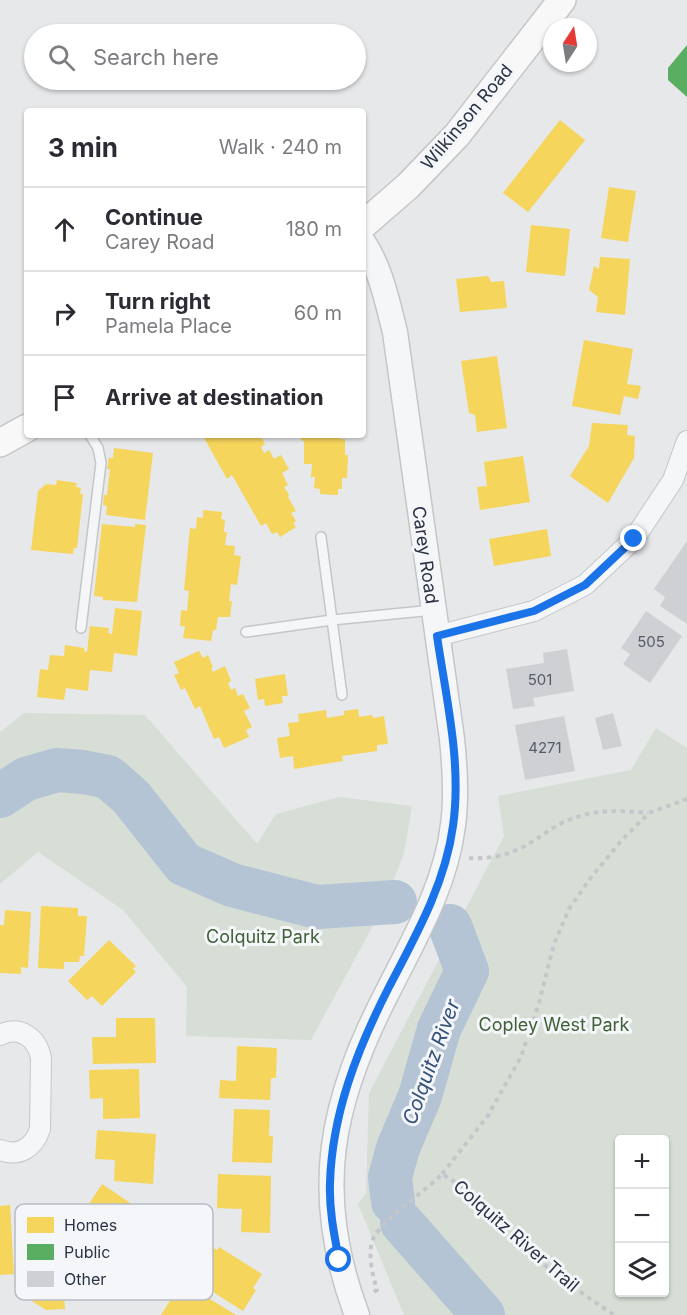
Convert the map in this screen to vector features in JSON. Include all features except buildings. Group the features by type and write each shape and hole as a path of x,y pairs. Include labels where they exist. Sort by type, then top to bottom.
{"main road":[{"name":"Wilkinson Road","path":"366,222 408,186 457,135 562,0"},
{"path":"0,443 24,430"}],"street":[{"name":"Carey Road","path":"357,1315 339,1260 332,1220 330,1184 333,1149 350,1072 436,892 453,825 455,779 452,739 395,332 374,258 366,246"},
{"path":"437,636 534,611 585,585 634,539 673,480 687,441"},
{"path":"0,1035 14,1031 24,1033 39,1047 41,1058 40,1129 37,1139 22,1152 12,1153 0,1150"}],"lane":[{"path":"81,628 100,463 98,448 92,438"},
{"path":"321,537 342,696"},
{"path":"246,632 332,620 433,610"}],"path":[{"path":"442,1174 487,1117 521,1057 539,1003 554,944 569,909 589,880 622,840 649,813 687,799"},
{"path":"446,857 479,859 514,852 568,820 594,812 612,810 649,813"},
{"name":"Colquitz River Trail","path":"371,1245 383,1225 442,1174 468,1190 554,1274 614,1315"}],"green space":[{"name":"Colquitz Park","path":"24,713 145,715 257,844 276,814 339,797 412,806 404,853 385,903 311,1040 186,1036 187,987 123,910 38,852 0,884 0,732"},
{"name":"Copley West Park","path":"656,728 687,748 687,1315 404,1315 358,1204 366,1193 369,1093 504,836 498,796 631,770"}],"waterway":[{"name":"Colquitz River","path":"0,796 26,779 57,770 108,777 131,797 184,864 232,885 317,907 395,902"},
{"name":"Colquitz River","path":"393,1202 390,1177 398,1148 420,1096 439,1029 467,971 450,926"},
{"name":"Colquitz River","path":"402,1223 483,1315"}],"route":[{"path":"339,1260 332,1220 330,1184 333,1149 350,1072 436,892 453,825 455,779 452,739 437,636 534,611 585,585 634,539"}]}
